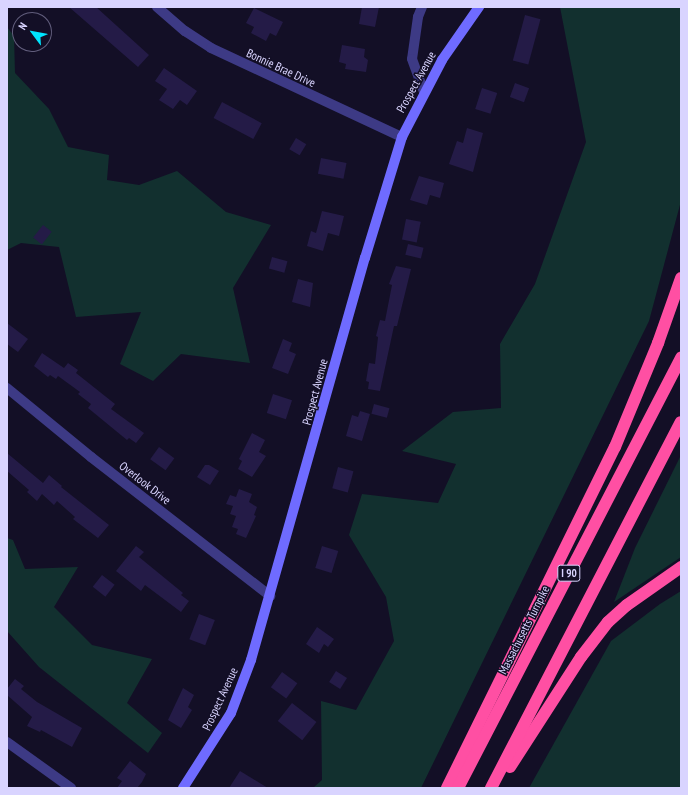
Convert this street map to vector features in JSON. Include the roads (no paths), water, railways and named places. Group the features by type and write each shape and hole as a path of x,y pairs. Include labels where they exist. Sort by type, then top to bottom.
{"highway":[{"path":"447,788 610,459 646,376 681,278"},
{"name":"Massachusetts Turnpike","path":"458,788 681,357"},
{"name":"I 90","path":"491,788 681,422"},
{"path":"496,788 594,639 627,605 681,567"}],"street":[{"name":"Bonnie Brae Drive","path":"157,7 185,31 211,48 402,137"},
{"path":"422,7 418,17 412,59 424,92"},
{"name":"Prospect Avenue","path":"183,788 231,713 252,660 365,258 402,137 424,92 479,7"},
{"name":"Overlook Drive","path":"7,388 97,462 270,596"},
{"path":"7,742 71,788"}]}
